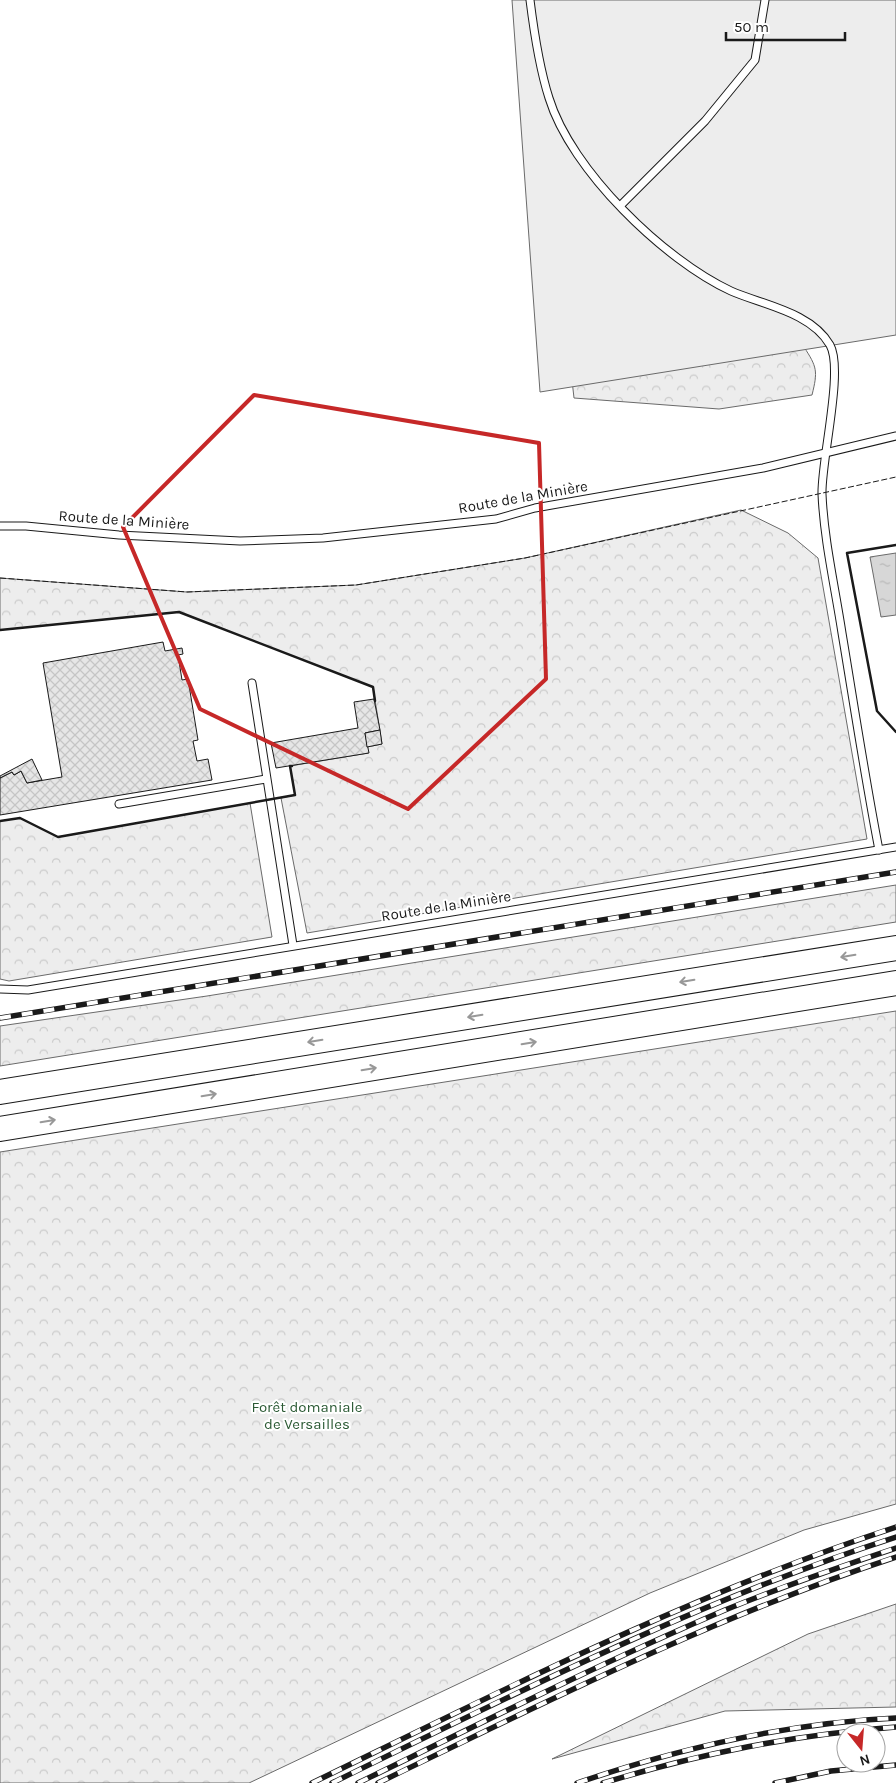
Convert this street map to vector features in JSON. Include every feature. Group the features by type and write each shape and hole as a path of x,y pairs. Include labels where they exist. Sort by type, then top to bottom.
{"highway":[{"path":"0,1092 896,948"},
{"path":"0,1129 896,983"}],"lane":[{"path":"530,0 549,99 565,135 588,170 620,205 680,260 730,290 790,313 822,332 832,348 834,379 822,492 828,544 879,850"},
{"path":"620,205 705,121 755,60 765,0"},
{"name":"Route de la Minière","path":"0,526 26,526 119,535 240,541 323,538 496,519 535,508 763,468 896,436"},
{"path":"252,683 293,945"},
{"path":"119,804 266,779"},
{"name":"Route de la Minière","path":"0,989 28,990 896,847"}],"highlighted area":[{"path":"254,395 539,443 546,679 408,809 200,709 123,527"}],"green space":[{"path":"546,150 804,347 812,360 816,375 812,395 719,409 574,398"},
{"path":"741,510 788,533 818,558 867,839 307,933 281,798 295,795 290,766 368,753 367,747 382,744 373,687 179,612 0,630 0,578 187,592 356,585 525,558"},
{"path":"250,803 272,937 9,981 0,979 0,821 20,818 58,837"},
{"path":"896,885 896,922 0,1066 0,1026 207,996"},
{"name":"Forêt domaniale de Versailles","path":"896,1011 896,1504 804,1530 650,1593 249,1783 0,1783 0,1152"},
{"path":"896,1604 896,1707 725,1711 552,1759 808,1634"}],"shaded area":[{"path":"512,0 896,0 896,335 540,392"}],"water":[{"path":"896,553 896,615 881,617 870,557"}],"building":[{"path":"163,642 165,651 182,648 183,654 178,655 182,680 188,679 198,740 193,741 197,761 208,759 212,780 0,815 0,778 12,772 14,775 21,771 27,783 62,777 43,663"},
{"path":"374,699 380,730 365,733 369,753 276,768 271,743 358,728 354,702"},
{"path":"380,730 382,744 367,747 365,733"},
{"path":"32,759 42,780 27,783 21,771 14,775 12,772 0,778 0,776"}],"railway":[{"path":"0,1018 896,872"},
{"path":"312,1783 527,1679 673,1612 821,1553 896,1527"},
{"path":"332,1783 540,1682 680,1619 751,1589 896,1537"},
{"path":"358,1783 540,1694 679,1630 767,1593 896,1548"},
{"path":"378,1783 633,1661 763,1606 829,1580 896,1557"},
{"path":"577,1783 694,1748 734,1739 815,1725 896,1718"},
{"path":"603,1783 712,1754 784,1740 896,1727"},
{"path":"775,1783 831,1771 896,1765"}],"fence":[{"path":"0,578 187,592 356,585 525,558 896,477"}],"wall":[{"path":"896,545 847,553 877,711 896,732"},
{"path":"0,630 179,612 373,687 375,701"},
{"path":"0,821 20,818 58,837 295,795 290,766 292,766"}]}
